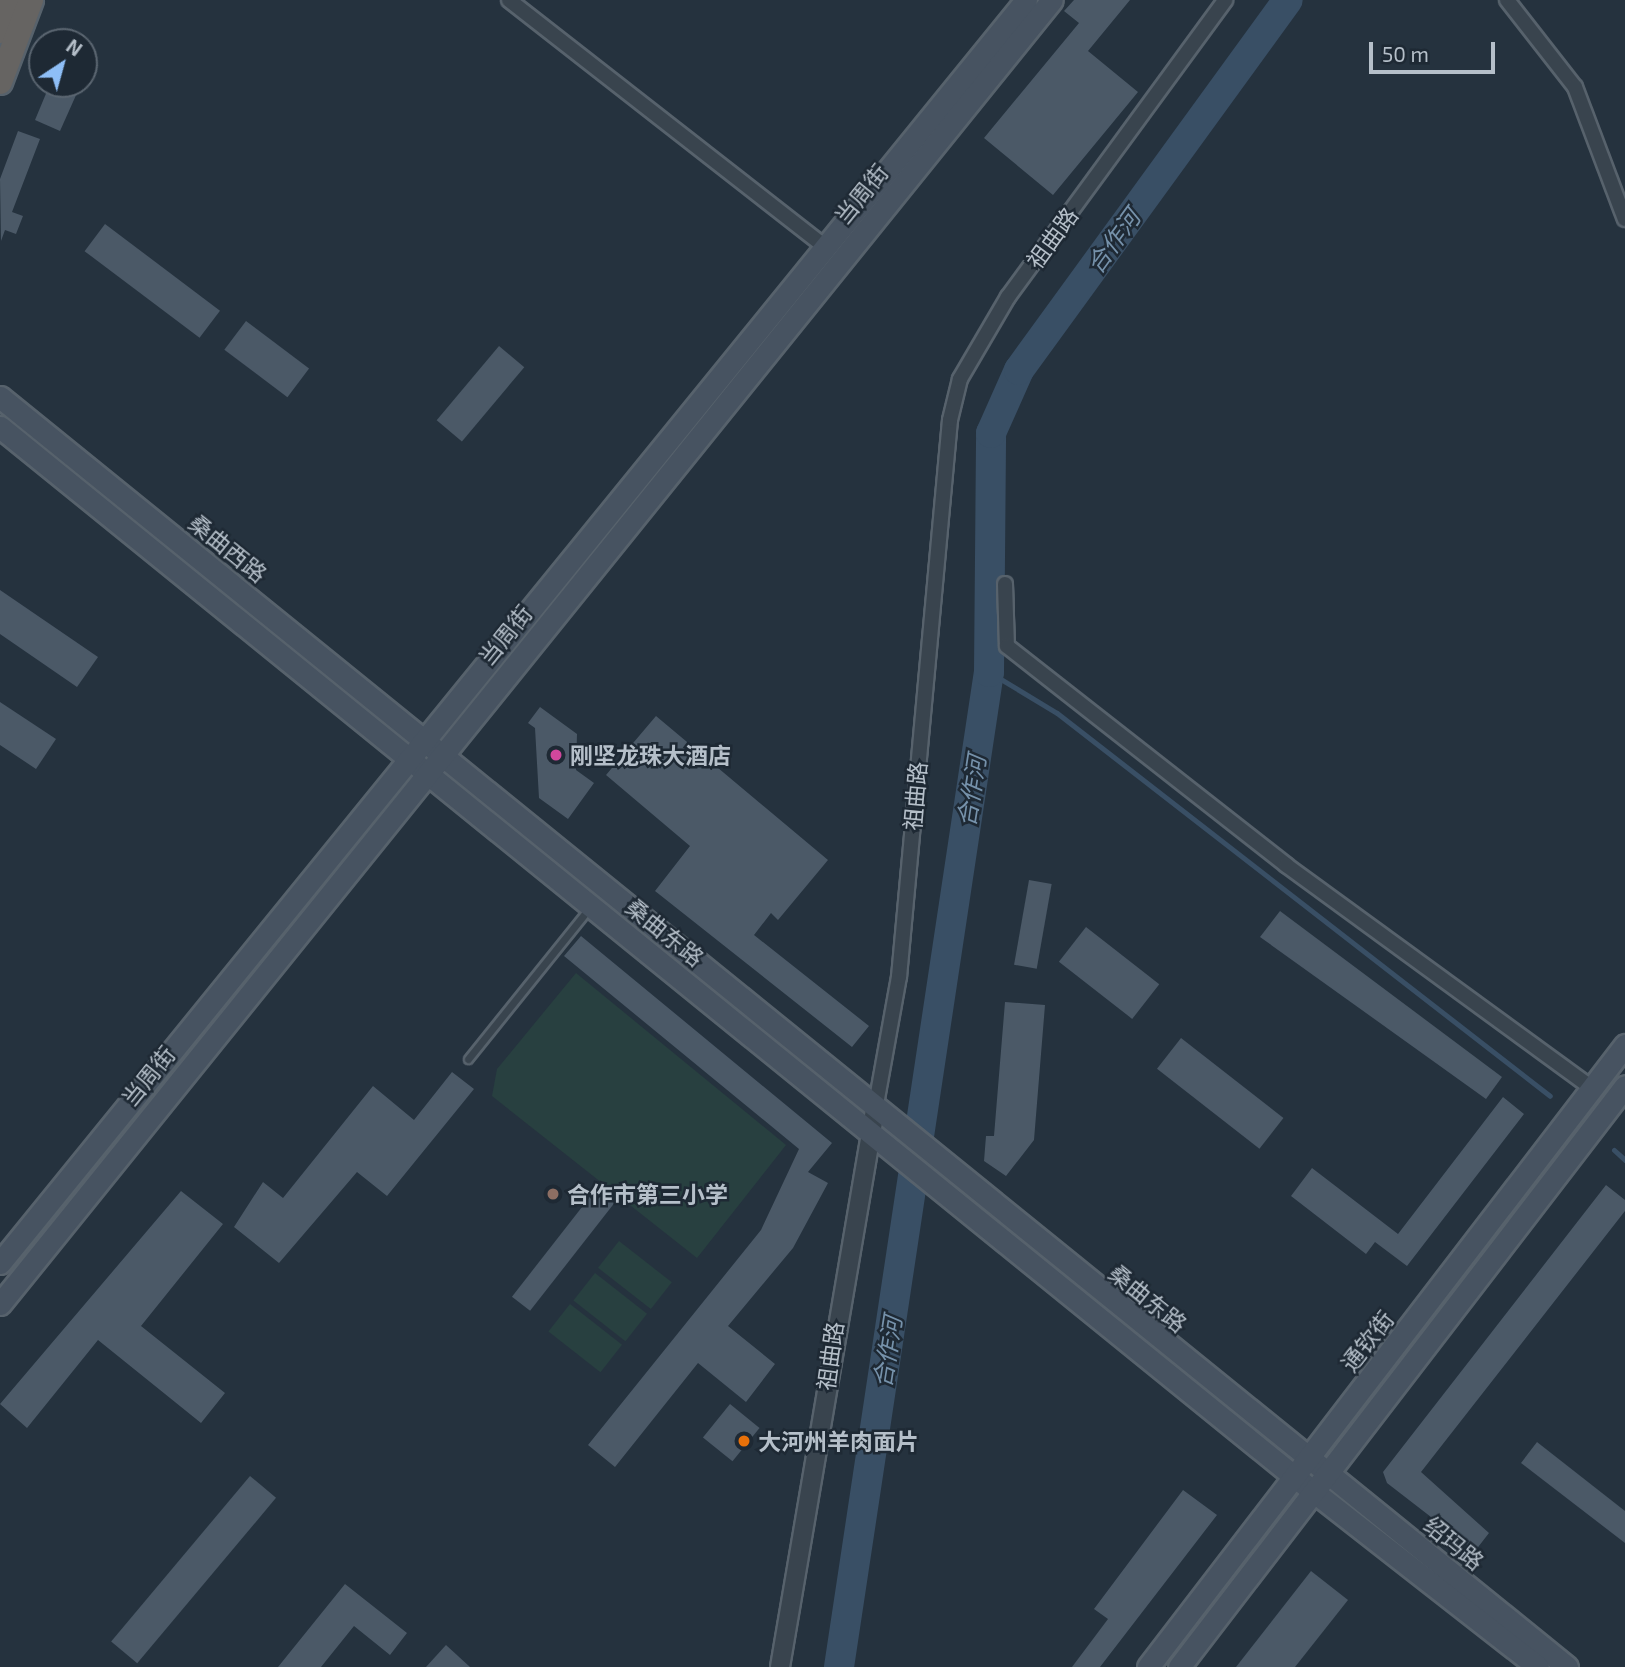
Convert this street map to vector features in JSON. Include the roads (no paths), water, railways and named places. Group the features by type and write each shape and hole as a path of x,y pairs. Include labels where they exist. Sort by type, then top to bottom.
{"highway":[{"path":"0,31 11,0"},
{"path":"0,82 31,0"}],"main road":[{"name":"当周街","path":"0,1263 408,757 1026,0"},
{"name":"当周街","path":"0,1304 1052,0"},
{"name":"桑曲西路","path":"0,397 423,740"},
{"path":"0,427 408,757"},
{"name":"桑曲东路","path":"423,740 434,765 591,905 872,1120 892,1124 1301,1469"},
{"name":"桑曲东路","path":"408,757 434,765 872,1120 889,1147 1301,1469"},
{"name":"通钦街","path":"1148,1667 1625,1045"},
{"path":"1179,1667 1625,1086"},
{"name":"绍玛路","path":"1301,1469 1538,1667"},
{"name":"绍玛路","path":"1320,1484 1567,1667"}],"street":[{"path":"509,0 824,246"},
{"name":"祖曲路","path":"780,1667 872,1120 899,977 954,399 969,359 1008,297 1225,0"},
{"path":"1507,0 1575,87 1625,219"},
{"path":"1005,584 1007,646 1286,865 1593,1089"}],"lane":[{"path":"468,1059 591,905"}],"waterway":[{"name":"合作河","path":"839,1667 989,672 991,433 1019,370 1288,0"},
{"path":"989,672 1057,713 1550,1096"},
{"path":"1614,1150 1625,1160"}],"place":[{"name":"刚坚龙珠大酒店","path":"556,755"},
{"name":"合作市第三小学","path":"553,1194"},
{"name":"大河州羊肉面片","path":"744,1441"}]}
